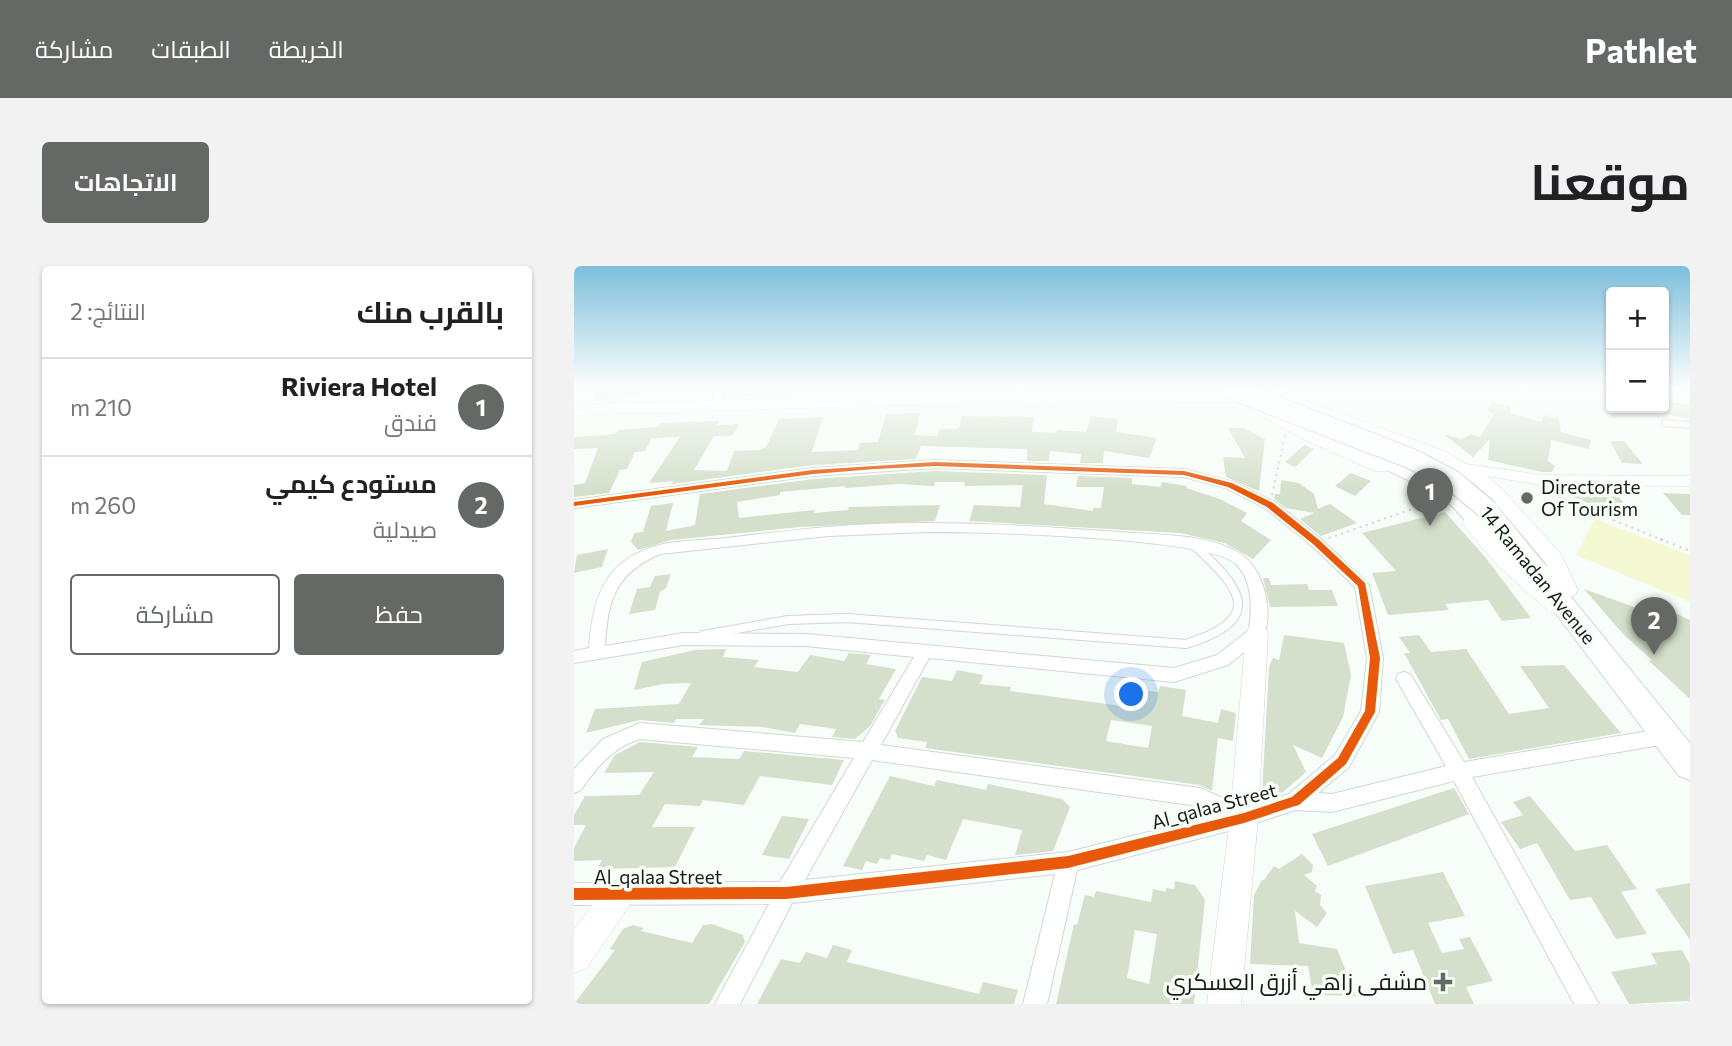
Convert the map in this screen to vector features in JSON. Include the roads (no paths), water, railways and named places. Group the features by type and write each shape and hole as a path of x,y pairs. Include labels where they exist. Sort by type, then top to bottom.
{"main road":[{"path":"1283,422 1416,482 1444,498 1472,523 1505,561 1574,619"},
{"path":"1311,436 1309,431 1317,422"},
{"name":"14 Ramadan Avenue","path":"1323,422 1412,459 1452,480 1494,509 1678,737 1690,766"},
{"path":"1331,422 1439,486 1477,518 1521,569 1557,588"},
{"path":"1337,422 1342,431 1441,456 1461,466 1497,494 1554,559 1557,588"},
{"path":"1461,466 1542,480 1690,481"},
{"name":"14 Ramadan Avenue","path":"1557,588 1574,619 1678,737"},
{"path":"1224,1004 1244,818 1257,633"}],"street":[{"name":"Al_qalaa Street","path":"574,504 875,467 935,464 1184,473 1230,485 1270,505 1316,542 1362,585 1374,658 1370,712 1342,761 1295,802 1244,818 1069,862 786,893 574,894"},
{"path":"574,657 684,639 806,640 1174,675 1222,660 1257,633 1261,603 1252,578 1238,558 1192,543 1056,532 899,527 815,532 652,551 621,573 606,589 600,611 597,652"},
{"path":"727,1004 786,893 924,653"},
{"path":"1404,679 1459,771 1587,1004"},
{"path":"574,785 595,754 620,737 640,731 869,751 1200,797 1244,818"},
{"path":"1295,802 1332,803 1459,771 1678,737"},
{"path":"1035,1004 1069,862"},
{"path":"574,957 618,895"}],"lane":[{"path":"1665,423 1690,425"},
{"path":"684,639 788,620 847,618 1186,644 1208,639 1230,628 1238,615 1238,600 1228,581 1217,565 1192,543"}],"place":[{"name":"Directorate Of Tourism","path":"1527,498"},
{"name":"Riviera Hotel","path":"1430,526"},
{"name":"مستودع كيمي","path":"1654,655"},
{"name":"مشفى زاهي أزرق العسكري","path":"1443,982"}]}
